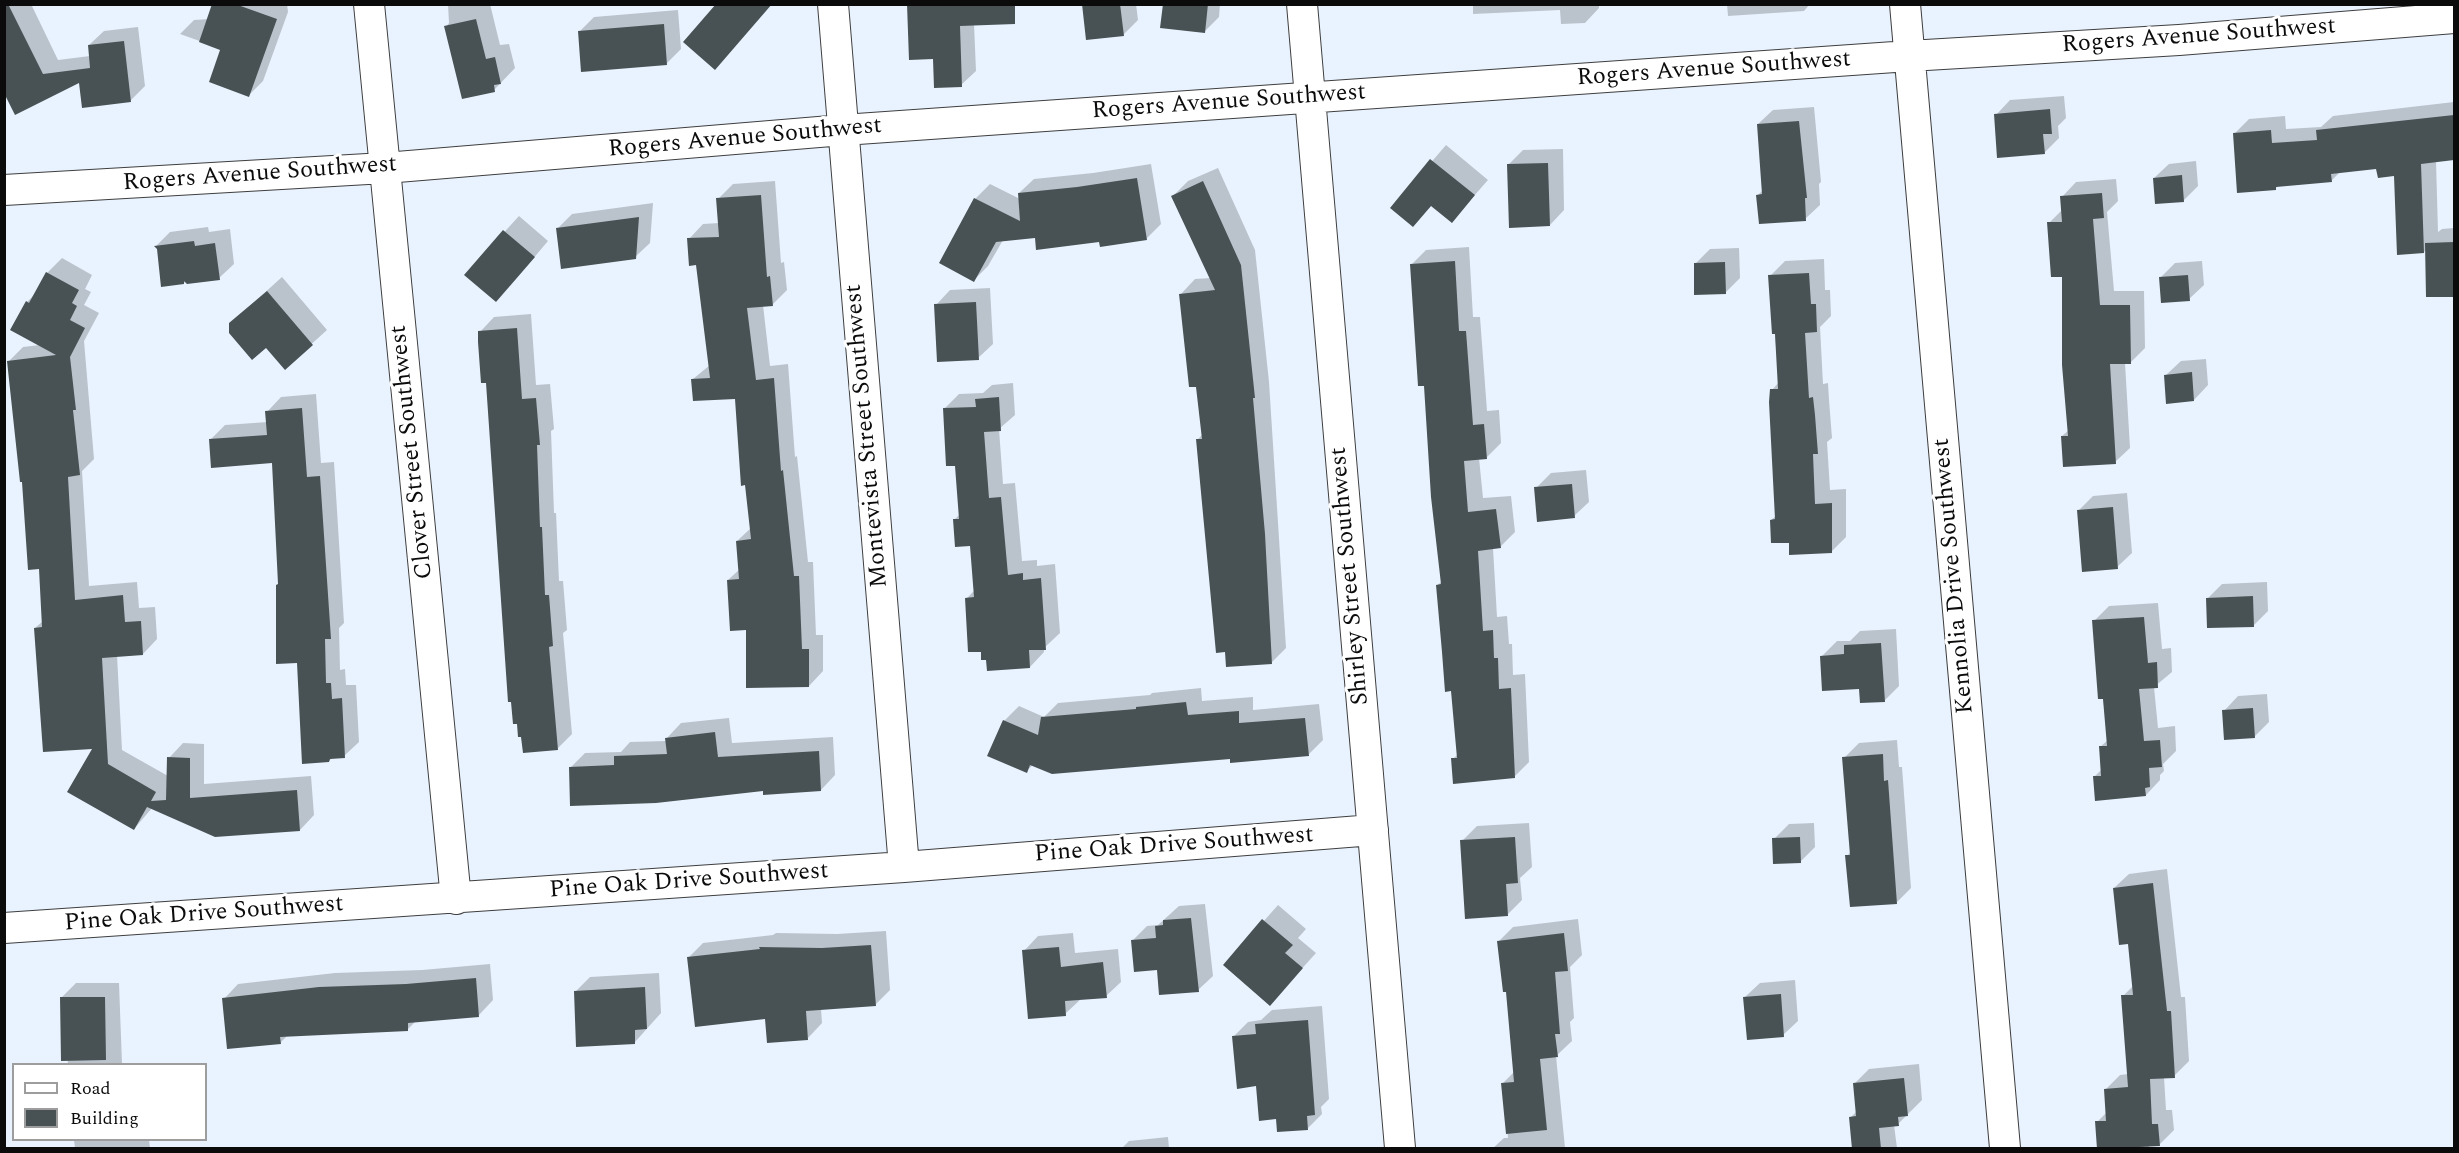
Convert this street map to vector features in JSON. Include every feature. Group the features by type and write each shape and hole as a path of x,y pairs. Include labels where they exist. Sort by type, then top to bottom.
{"street":[{"name":"Clover Street Southwest","path":"369,4 456,899"},
{"name":"Montevista Street Southwest","path":"832,4 904,867"},
{"name":"Shirley Street Southwest","path":"1302,4 1400,1149"},
{"name":"Kennolia Drive Southwest","path":"1905,4 2005,1149"},
{"name":"Rogers Avenue Southwest","path":"4,190 385,168 843,130 1909,56 2179,40 2454,18"},
{"name":"Pine Oak Drive Southwest","path":"4,928 904,867 1373,830"}],"building":[{"path":"4,4 8,4 43,74 90,68 88,45 124,41 131,102 82,108 79,83 15,115 4,93"},
{"path":"212,4 235,4 277,19 249,97 209,82 220,50 199,42"},
{"path":"716,4 772,4 715,70 683,42"},
{"path":"907,4 1015,4 1015,24 960,26 962,87 934,88 933,59 909,60"},
{"path":"1082,4 1120,4 1124,36 1086,40"},
{"path":"1163,4 1208,4 1205,33 1160,28"},
{"path":"476,19 486,59 495,57 501,84 494,85 495,92 462,99 444,26"},
{"path":"664,24 667,65 581,72 578,31"},
{"path":"2050,109 2052,134 2043,134 2045,154 1997,158 1994,114"},
{"path":"2454,115 2454,160 2421,164 2424,253 2397,255 2394,176 2378,178 2376,169 2331,174 2332,182 2237,193 2233,133 2271,130 2272,143 2317,140 2316,130"},
{"path":"1799,121 1807,198 1805,198 1806,221 1759,224 1756,195 1762,194 1757,124"},
{"path":"1430,159 1475,195 1452,223 1431,206 1413,227 1390,208"},
{"path":"1548,163 1550,226 1509,228 1507,164"},
{"path":"2182,175 2184,202 2155,204 2153,178"},
{"path":"1137,178 1147,240 1100,247 1099,242 1036,250 1035,238 996,242 974,282 939,263 974,198 1020,221 1018,193"},
{"path":"1203,181 1241,265 1255,398 1253,398 1265,534 1272,664 1226,667 1225,652 1216,653 1196,439 1202,439 1196,387 1189,387 1179,294 1215,290 1171,196"},
{"path":"2102,193 2104,218 2093,219 2100,305 2130,305 2131,364 2110,364 2116,464 2063,467 2061,436 2068,436 2062,365 2062,277 2051,277 2047,222 2062,222 2060,196"},
{"path":"761,195 767,277 770,276 773,306 747,308 756,380 774,378 781,471 783,470 794,576 799,576 802,649 809,649 809,687 746,688 746,630 730,631 727,580 739,579 736,541 751,539 745,485 741,486 735,399 693,401 691,379 710,378 696,265 689,266 687,238 719,237 716,198"},
{"path":"639,217 636,259 561,269 556,228"},
{"path":"503,230 535,257 496,302 464,275"},
{"path":"194,241 195,246 215,243 220,280 187,284 184,281 184,284 161,287 157,249 154,246"},
{"path":"2454,242 2454,297 2426,297 2425,243"},
{"path":"1455,261 1459,331 1466,331 1473,425 1484,424 1487,459 1464,461 1468,512 1496,509 1501,548 1478,551 1483,631 1493,630 1494,658 1498,658 1499,689 1511,688 1515,778 1453,784 1451,758 1457,758 1451,691 1445,692 1436,585 1441,584 1431,497 1424,386 1418,386 1410,264"},
{"path":"1725,262 1726,294 1694,295 1694,263"},
{"path":"46,272 79,290 72,303 77,306 70,320 85,328 70,357 80,475 68,477 75,600 123,595 125,622 141,621 143,655 102,658 108,764 156,792 151,801 166,800 167,757 190,758 190,798 297,790 300,831 215,837 147,807 134,830 67,792 92,749 43,752 34,628 42,627 39,569 28,570 22,482 20,482 7,361 56,355 10,330 26,301 29,303"},
{"path":"1809,273 1811,304 1816,304 1817,332 1805,333 1809,398 1813,397 1818,454 1813,454 1815,504 1832,503 1832,553 1789,555 1789,543 1771,543 1770,520 1775,519 1769,402 1770,389 1778,389 1775,334 1772,334 1768,275"},
{"path":"2188,275 2190,301 2161,303 2159,277"},
{"path":"267,291 313,345 285,370 266,348 252,360 229,333 229,323"},
{"path":"976,302 979,360 937,362 934,304"},
{"path":"517,328 522,399 536,398 540,445 537,445 540,527 542,527 545,595 549,595 553,646 549,647 558,750 523,753 517,724 513,724 511,702 508,702 486,383 481,383 478,342 478,331"},
{"path":"2192,372 2194,401 2166,404 2164,375"},
{"path":"999,397 1001,431 984,432 989,498 1001,497 1008,575 1023,573 1023,580 1041,578 1046,650 1029,650 1030,668 987,671 986,660 981,660 981,652 968,652 965,598 974,597 970,546 955,547 953,519 959,519 955,466 946,466 943,408 976,407 975,399"},
{"path":"302,408 307,477 320,476 331,639 325,639 326,683 331,683 332,699 342,698 345,758 302,764 297,663 276,664 276,585 278,584 272,463 211,468 209,439 267,435 265,411"},
{"path":"1572,484 1575,518 1537,522 1534,487"},
{"path":"2113,507 2118,569 2082,572 2077,510"},
{"path":"2253,596 2254,627 2207,628 2206,598"},
{"path":"2144,617 2148,663 2157,662 2158,688 2139,689 2144,741 2160,740 2162,767 2149,768 2150,787 2145,788 2146,796 2095,801 2093,776 2101,776 2099,746 2107,746 2103,699 2098,699 2092,620"},
{"path":"1881,643 1885,702 1860,703 1859,689 1822,691 1820,656 1844,654 1844,645"},
{"path":"1186,702 1188,715 1239,711 1239,723 1305,718 1309,756 1230,763 1230,759 1052,774 1030,765 1027,773 987,756 1003,720 1038,735 1041,717 1136,709 1136,707"},
{"path":"2253,708 2255,738 2224,740 2222,710"},
{"path":"715,732 718,757 819,751 821,791 763,795 763,791 656,803 570,806 569,767 614,765 614,756 667,754 665,738"},
{"path":"1883,754 1884,781 1888,780 1897,904 1850,907 1845,855 1850,855 1842,757"},
{"path":"1515,837 1518,883 1506,884 1508,916 1465,919 1460,840"},
{"path":"1800,837 1801,863 1773,864 1772,838"},
{"path":"2153,883 2167,1011 2171,1011 2175,1078 2150,1079 2152,1124 2158,1124 2160,1146 2097,1149 2095,1121 2106,1121 2104,1089 2128,1087 2121,995 2133,995 2128,944 2119,945 2113,888"},
{"path":"1191,918 1199,992 1159,995 1157,970 1134,972 1131,940 1156,938 1155,926 1163,925 1163,920"},
{"path":"1262,919 1293,945 1285,953 1303,968 1270,1006 1223,965"},
{"path":"1564,933 1568,971 1555,972 1560,1034 1555,1034 1558,1057 1540,1059 1547,1130 1506,1134 1501,1083 1514,1082 1506,992 1503,992 1497,941"},
{"path":"871,945 876,1006 806,1011 808,1040 767,1043 765,1019 695,1027 687,957 760,949 759,947 822,948"},
{"path":"1059,947 1061,967 1103,962 1107,998 1065,1001 1066,1016 1028,1019 1022,950"},
{"path":"476,978 479,1017 408,1023 408,1031 280,1037 281,1044 227,1049 222,998 319,987 406,984"},
{"path":"645,987 647,1029 635,1030 635,1044 576,1047 574,991"},
{"path":"1781,994 1784,1037 1747,1040 1743,997"},
{"path":"60,997 105,997 106,1060 61,1061"},
{"path":"1308,1020 1315,1115 1307,1116 1308,1130 1277,1132 1276,1119 1259,1121 1256,1086 1237,1089 1232,1036 1256,1034 1255,1024"},
{"path":"1904,1078 1908,1116 1898,1117 1899,1126 1879,1128 1881,1149 1852,1149 1849,1117 1856,1116 1853,1083"}]}
